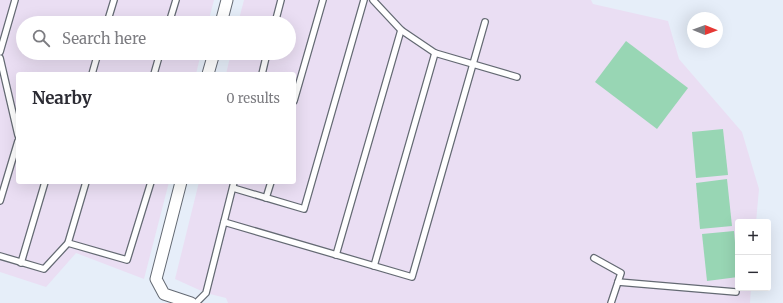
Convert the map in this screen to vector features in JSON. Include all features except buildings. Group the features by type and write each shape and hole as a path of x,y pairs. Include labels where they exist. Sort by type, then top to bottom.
{"street":[{"path":"223,16 227,0"},
{"path":"209,72 212,60"},
{"path":"180,184 156,279 164,294 191,303"}],"lane":[{"path":"0,52 16,0"},
{"path":"109,16 114,0"},
{"path":"171,16 176,0"},
{"path":"277,16 280,0"},
{"path":"296,94 323,0"},
{"path":"196,303 206,293 234,185 266,198 304,209 364,0"},
{"path":"373,0 401,30 435,54 517,77"},
{"path":"224,222 412,277 485,22"},
{"path":"336,255 401,30"},
{"path":"374,266 435,54"},
{"path":"0,58 16,126"},
{"path":"93,72 96,60"},
{"path":"155,72 158,60"},
{"path":"262,72 265,60"},
{"path":"0,201 16,148"},
{"path":"21,262 44,184"},
{"path":"0,256 44,269 68,243 85,184"},
{"path":"68,243 128,260 150,184"},
{"path":"266,198 270,184"},
{"path":"594,258 621,273 611,303"},
{"path":"618,282 736,292"}],"shaded area":[{"path":"0,0 214,0 210,16 16,16 16,60 199,60 196,72 16,72 16,184 168,184 144,279 76,253 46,287 0,272"},
{"path":"244,0 591,0 593,4 668,21 679,59 742,132 759,189 756,219 735,219 735,291 751,291 750,303 228,303 226,298 206,293 175,279 199,184 296,184 296,72 226,72 229,60 296,60 296,16 240,16"}],"green space":[{"path":"626,41 688,88 657,129 595,82"},
{"path":"723,129 728,175 696,178 692,132"},
{"path":"727,179 732,226 700,229 696,183"},
{"path":"734,231 735,277 707,281 702,234"}]}
